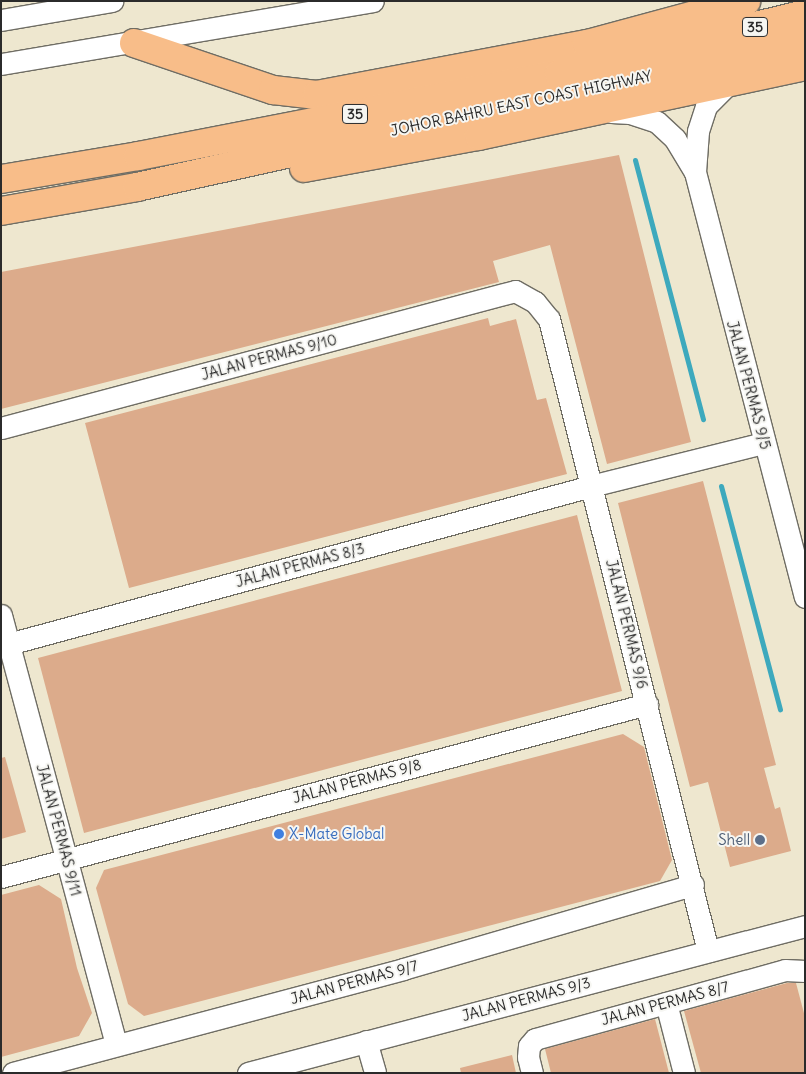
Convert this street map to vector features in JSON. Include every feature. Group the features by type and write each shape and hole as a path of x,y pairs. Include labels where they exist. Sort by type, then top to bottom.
{"highway":[{"path":"134,42 274,90 317,95 586,44 746,1"},
{"path":"706,39 805,4"},
{"name":"JOHOR BAHRU EAST COAST HIGHWAY","path":"1,179 138,156 559,74 805,14"},
{"name":"JOHOR BAHRU EAST COAST HIGHWAY","path":"1,211 137,187 805,39"},
{"path":"1,229 600,111 726,85 805,66"}],"street":[{"path":"1,20 45,7 112,1"},
{"path":"1,64 373,1"},
{"name":"JALAN PERMAS 9/5","path":"695,172 698,132 706,106 726,85"},
{"name":"JALAN PERMAS 9/5","path":"600,111 630,113 656,122 675,139 695,172 805,597"},
{"name":"JALAN PERMAS 9/10","path":"1,428 515,291 535,302"},
{"name":"JALAN PERMAS 9/6","path":"535,302 549,319 648,704 708,951"},
{"name":"JALAN PERMAS 8/3","path":"5,645 591,486 764,443"},
{"name":"JALAN PERMAS 9/11","path":"1,615 5,645 66,859 116,1045"},
{"name":"JALAN PERMAS 9/8","path":"1,876 648,704"},
{"name":"JALAN PERMAS 9/7","path":"13,1073 403,969 693,885"},
{"name":"JALAN PERMAS 9/3","path":"248,1073 805,926"},
{"name":"JALAN PERMAS 8/7","path":"532,1073 529,1046 535,1039 785,970 805,971"},
{"path":"666,1003 684,1073"},
{"path":"366,1041 374,1073"}],"building":[{"path":"619,155 691,442 607,464 550,245 493,261 499,282 1,409 1,272"},
{"path":"488,318 490,326 516,319 537,400 546,398 567,474 129,588 85,423"},
{"path":"703,481 776,765 764,768 775,809 780,807 791,851 730,867 708,782 690,787 618,503"},
{"path":"577,515 622,691 84,833 38,658"},
{"path":"623,734 644,747 672,860 660,881 144,1016 128,1004 96,888 104,870"},
{"path":"5,757 26,832 1,839 1,758"},
{"path":"39,885 61,899 77,968 92,1013 79,1036 1,1057 1,895"},
{"path":"787,983 796,983 805,1017 805,1073 701,1073 684,1011"},
{"path":"655,1019 669,1073 551,1073 545,1049"},
{"path":"512,1055 516,1073 461,1073 460,1068"}],"waterway":[{"path":"635,160 703,419"},
{"path":"721,486 780,709"}],"place":[{"name":"X-Mate Global","path":"279,834"},
{"name":"Shell","path":"760,840"}]}
